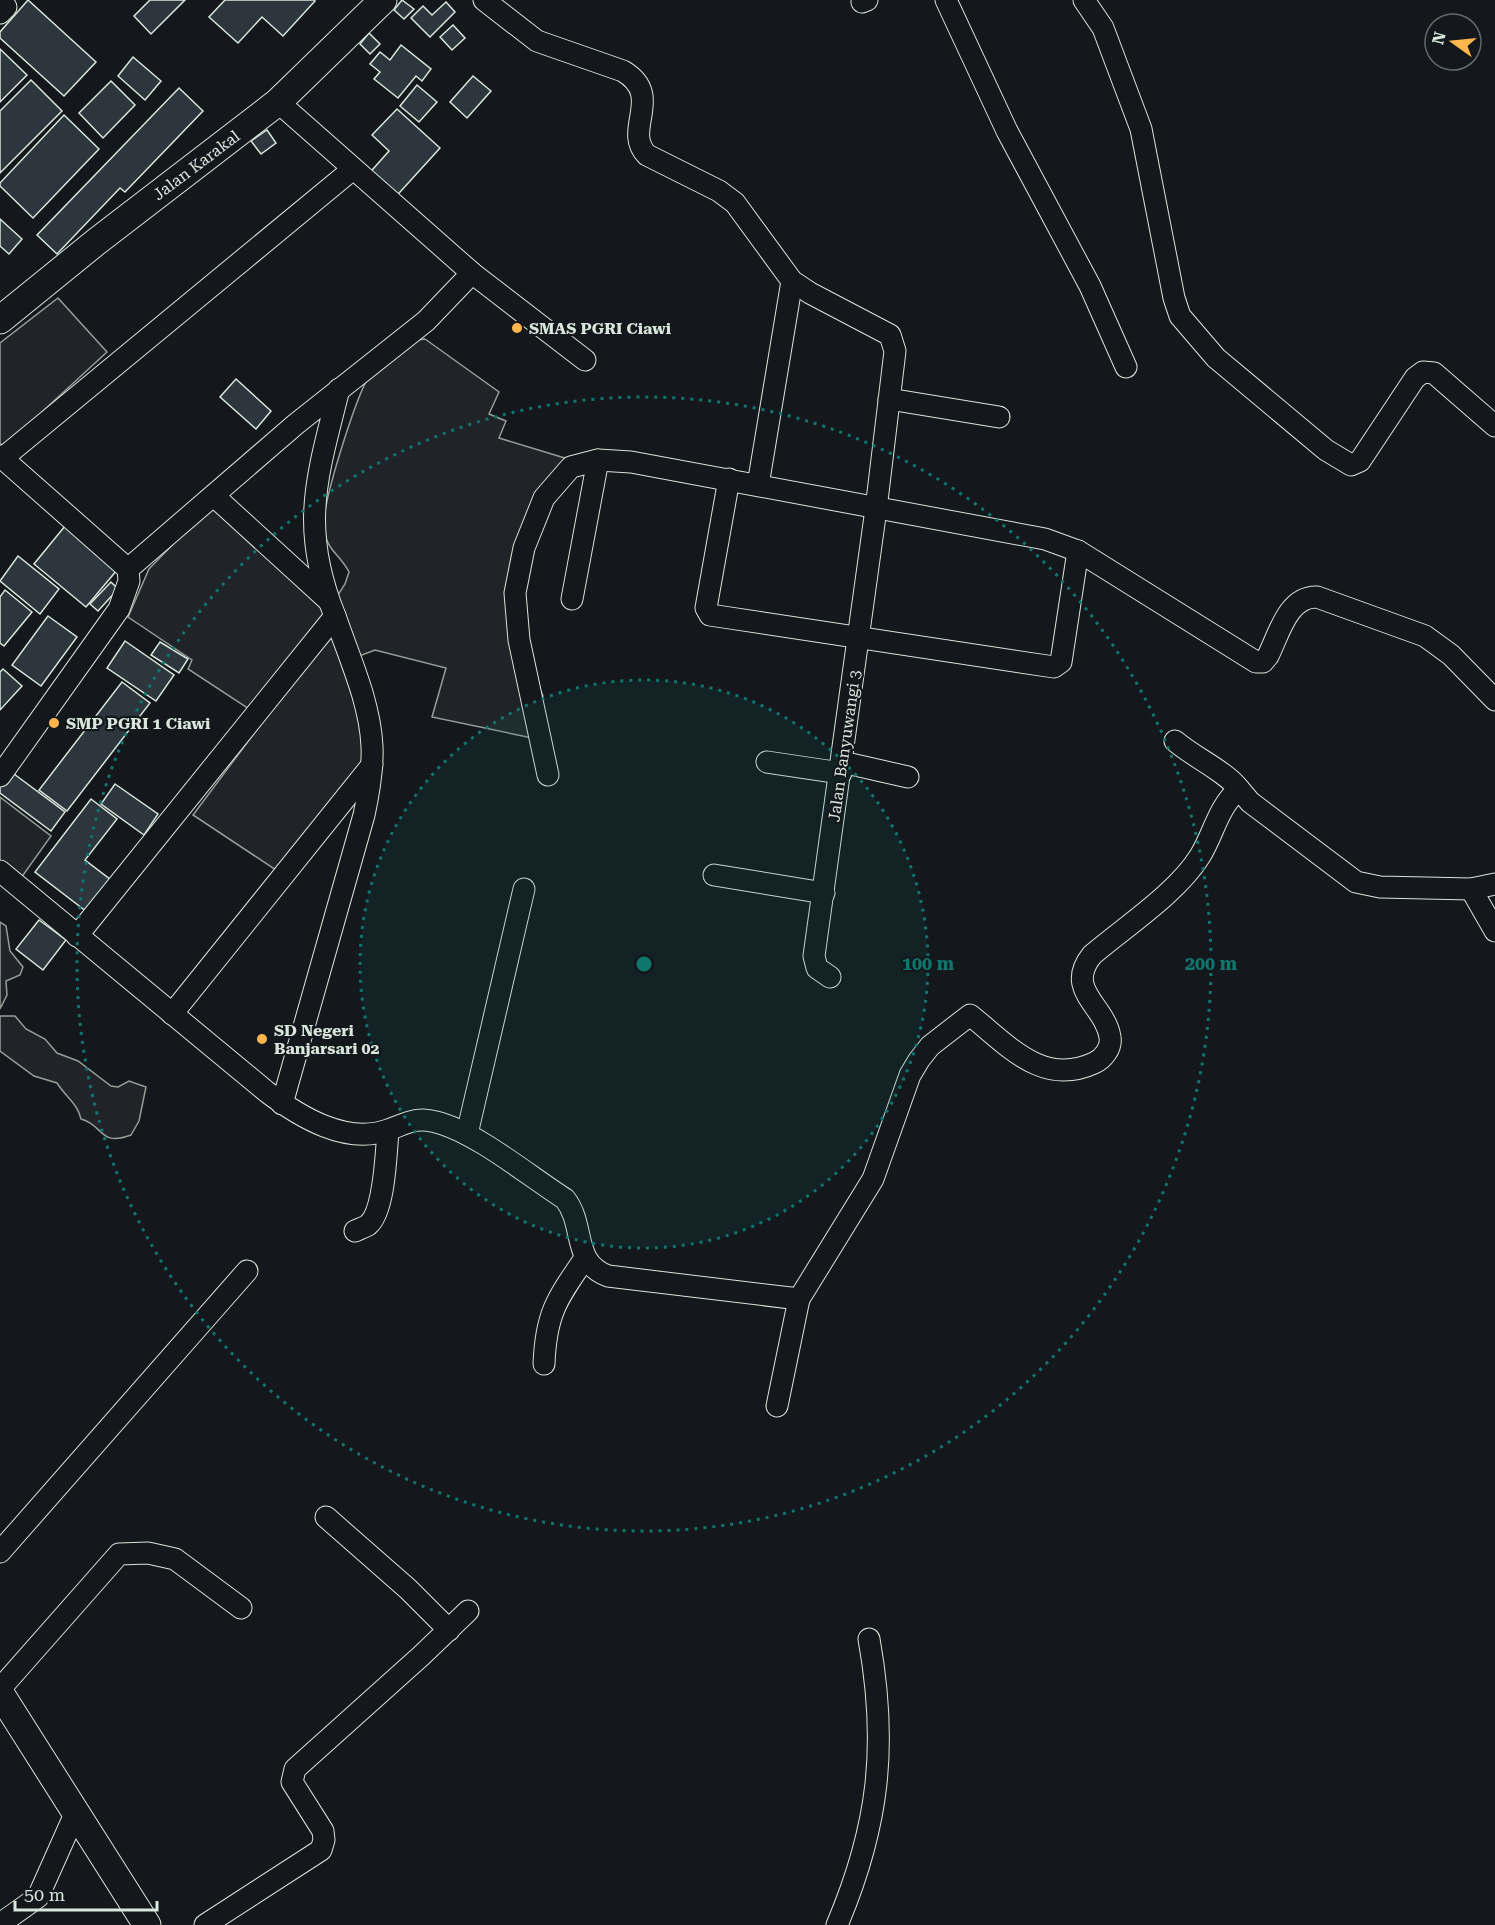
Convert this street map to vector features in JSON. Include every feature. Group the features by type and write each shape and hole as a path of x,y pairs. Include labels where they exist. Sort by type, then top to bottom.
{"main road":[{"name":"Jalan Karakal","path":"0,320 96,242 278,102 383,0"},
{"path":"0,1691 75,1814 147,1925"}],"street":[{"path":"484,0 537,41 623,70 633,76 640,86 643,97 638,139 640,148 647,155 719,191 735,203 792,281 758,485"},
{"path":"946,0 1007,131 1089,286 1126,367"},
{"path":"1084,0 1103,28 1142,129 1174,298 1180,316 1201,343 1326,450 1339,460 1351,465 1360,460 1415,378 1423,372 1434,373 1495,426"},
{"path":"278,102 472,273 585,360"},
{"path":"0,776 119,609 129,581 128,569 1,457 353,169"},
{"path":"128,569 339,389 426,321 472,273"},
{"name":"Jalan Banyuwangi 3","path":"792,281 810,294 890,335 895,351 859,638 814,956 818,968 830,977"},
{"path":"282,1104 364,815 372,765 369,721 332,608 314,540 313,505 339,389"},
{"path":"888,399 999,417"},
{"path":"572,599 598,460"},
{"path":"548,775 515,614 518,571 544,498 557,480 571,467 598,460 631,462 729,479 876,509 1028,535 1078,551 1256,662 1263,662 1268,656 1295,603 1306,597 1317,597 1425,636 1451,655 1495,700"},
{"path":"729,479 706,611 710,615 1059,666 1078,551"},
{"path":"214,496 332,608"},
{"path":"78,936 332,608"},
{"path":"1175,741 1201,762 1231,779 1250,802 1356,882 1380,887 1471,890 1495,885"},
{"path":"767,762 841,767 908,777"},
{"path":"172,1014 372,765"},
{"path":"777,1406 799,1299 873,1179 910,1075 930,1046 970,1015 1033,1065 1053,1071 1079,1070 1099,1060 1107,1051 1111,1040 1107,1026 1086,993 1082,977 1084,965 1092,955 1179,882 1200,856 1228,798 1239,789"},
{"path":"0,871 282,1104 322,1125 344,1132 358,1134 388,1131 414,1120 425,1120 437,1122 466,1134 565,1199 572,1209 585,1258 591,1267 608,1276 799,1299"},
{"path":"714,875 824,893"},
{"path":"466,1134 524,889"},
{"path":"1471,890 1495,931"},
{"path":"355,1231 369,1224 376,1214 385,1168 388,1131"},
{"path":"544,1364 549,1318 556,1299 585,1258"},
{"path":"0,1552 247,1271"},
{"path":"326,1517 449,1630"},
{"path":"0,1691 119,1554 148,1553 175,1558 241,1608"},
{"path":"206,1925 321,1850 324,1840 323,1831 292,1782 295,1769 468,1611"},
{"path":"837,1925 857,1879 876,1797 879,1743 877,1684 869,1639"},
{"path":"0,1924 38,1897 75,1814"}],"shaded area":[{"path":"58,298 107,352 4,447 0,443 0,343"},
{"path":"425,339 499,392 489,414 506,421 499,438 568,459 515,557 536,680 543,696 536,710 537,739 432,717 446,668 375,650 351,659 376,760 285,876 193,815 279,700 252,711 188,669 192,660 128,617 149,569 182,535 213,509 336,598 349,572 326,539 324,521 330,489 351,418 374,368 408,342"},
{"path":"0,797 51,836 21,878 0,863"},
{"path":"0,922 6,926 10,951 23,967 20,975 6,981 7,995 0,1009"},
{"path":"0,1016 15,1016 26,1029 45,1039 57,1053 78,1061 111,1086 118,1087 129,1081 146,1087 139,1121 131,1135 121,1138 107,1137 81,1119 74,1104 57,1083 34,1076 0,1051"}],"building":[{"path":"28,0 96,62 64,96 0,38 0,32"},
{"path":"150,0 185,0 151,34 134,16"},
{"path":"225,0 315,1 283,36 262,17 238,43 209,17"},
{"path":"402,0 414,9 404,19 394,10"},
{"path":"446,2 455,12 430,37 411,18 423,6 432,15"},
{"path":"453,25 465,38 452,50 440,37"},
{"path":"369,33 380,44 370,54 360,44"},
{"path":"401,45 431,69 422,81 416,76 398,98 374,79 380,72 370,64 380,52 390,60"},
{"path":"0,49 27,75 0,102"},
{"path":"133,57 161,81 145,100 118,76"},
{"path":"473,76 491,91 467,118 450,102"},
{"path":"31,80 62,111 0,173 0,111"},
{"path":"111,81 135,105 103,138 79,113"},
{"path":"417,85 437,102 419,122 400,106"},
{"path":"179,88 203,111 125,192 120,188 57,254 37,235"},
{"path":"397,109 440,148 391,202 365,178 389,151 372,135"},
{"path":"64,115 99,149 33,218 0,186 0,183"},
{"path":"267,130 276,143 261,154 251,141"},
{"path":"0,219 22,239 9,254 0,246"},
{"path":"236,379 271,411 256,429 220,397"},
{"path":"65,526 117,570 86,607 34,564"},
{"path":"18,556 59,589 40,614 0,581"},
{"path":"111,582 118,589 98,611 90,604"},
{"path":"5,590 32,612 4,646 0,643 0,597"},
{"path":"48,616 77,637 41,686 12,665"},
{"path":"125,641 174,675 156,701 107,668"},
{"path":"160,642 188,659 179,673 151,655"},
{"path":"3,669 22,686 0,710 0,672"},
{"path":"122,682 150,703 67,811 39,790"},
{"path":"10,771 65,812 51,831 0,793 0,784"},
{"path":"115,784 158,814 144,835 101,804"},
{"path":"91,799 117,819 85,860 115,883 91,915 35,872"},
{"path":"39,920 66,940 43,970 16,949"}],"place":[{"name":"SMAS PGRI Ciawi","path":"517,328"},
{"name":"SMP PGRI 1 Ciawi","path":"54,723"},
{"name":"SD Negeri Banjarsari 02","path":"262,1039"}]}
